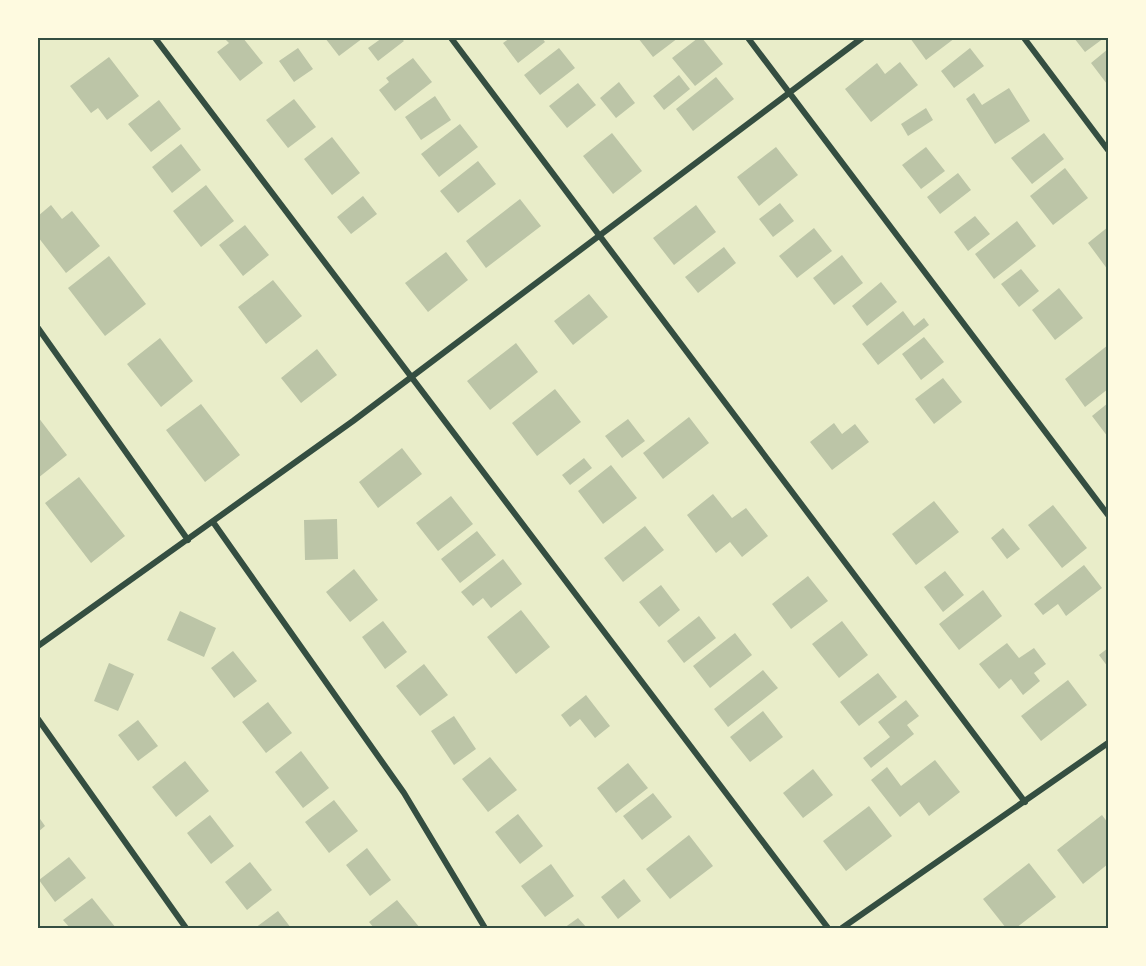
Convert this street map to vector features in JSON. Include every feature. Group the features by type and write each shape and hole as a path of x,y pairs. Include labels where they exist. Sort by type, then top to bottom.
{"street":[{"path":"154,38 828,928"},
{"path":"451,38 1025,802"},
{"path":"748,38 1108,515"},
{"path":"38,646 412,377 862,38"},
{"path":"1024,38 1108,150"},
{"path":"38,328 188,540"},
{"path":"213,522 404,793 485,928"},
{"path":"38,719 186,928"},
{"path":"842,928 1108,743"}],"building":[{"path":"224,38 243,38 263,63 240,81 217,52 229,43"},
{"path":"325,38 363,38 339,56"},
{"path":"382,38 401,38 404,41 378,61 368,48"},
{"path":"510,38 542,38 545,42 518,63 503,43"},
{"path":"638,38 678,38 653,57"},
{"path":"698,38 702,38 723,64 695,86 672,58"},
{"path":"910,38 955,38 926,60"},
{"path":"1074,38 1104,38 1085,52"},
{"path":"298,48 313,69 294,82 279,61"},
{"path":"559,48 575,68 540,95 524,75"},
{"path":"970,48 984,66 954,88 941,71"},
{"path":"1108,49 1108,82 1107,84 1091,63"},
{"path":"109,57 139,96 107,120 98,108 91,113 70,86"},
{"path":"413,58 432,82 395,111 379,90 389,82 386,78"},
{"path":"900,62 918,85 871,122 845,89 877,63 885,74"},
{"path":"679,75 690,89 664,110 653,96"},
{"path":"716,77 734,99 693,131 676,109"},
{"path":"619,82 635,103 616,118 600,98"},
{"path":"578,83 596,105 567,128 549,106"},
{"path":"1009,88 1030,121 995,144 966,99 974,93 982,105"},
{"path":"435,96 451,120 421,140 405,117"},
{"path":"294,99 316,127 288,148 266,120"},
{"path":"159,100 181,129 151,152 128,124"},
{"path":"926,108 933,120 908,136 901,124"},
{"path":"460,124 478,147 439,177 421,154"},
{"path":"612,133 642,171 613,194 583,156"},
{"path":"1044,133 1064,159 1032,184 1011,158"},
{"path":"332,137 360,173 332,195 304,159"},
{"path":"181,144 201,170 172,193 152,167"},
{"path":"776,147 798,175 759,206 737,177"},
{"path":"926,147 945,171 921,189 902,165"},
{"path":"478,161 496,184 458,213 440,191"},
{"path":"1065,168 1088,198 1053,225 1030,196"},
{"path":"958,173 971,190 940,214 927,197"},
{"path":"206,185 234,221 201,247 173,211"},
{"path":"363,196 377,214 351,234 337,217"},
{"path":"520,199 541,226 486,268 466,241"},
{"path":"780,203 794,221 773,237 759,219"},
{"path":"51,205 62,219 72,211 100,246 66,273 38,237 38,216"},
{"path":"696,205 716,232 674,265 653,238"},
{"path":"975,216 990,234 968,251 954,232"},
{"path":"1017,221 1036,246 994,279 975,254"},
{"path":"245,225 269,255 243,276 219,245"},
{"path":"1108,227 1108,270 1088,243"},
{"path":"814,228 832,251 797,278 779,256"},
{"path":"724,247 736,263 698,293 685,277"},
{"path":"446,252 468,280 428,312 405,283"},
{"path":"842,255 863,283 834,305 813,278"},
{"path":"109,256 146,304 105,336 68,288"},
{"path":"1021,269 1039,291 1019,307 1001,284"},
{"path":"273,280 302,316 266,344 238,307"},
{"path":"881,282 897,302 867,326 852,306"},
{"path":"1059,288 1083,318 1055,340 1032,310"},
{"path":"589,294 608,317 573,345 554,321"},
{"path":"903,311 914,326 924,318 929,325 878,365 862,344"},
{"path":"924,337 944,362 921,380 902,354"},
{"path":"160,338 193,381 161,407 127,364"},
{"path":"516,343 538,372 490,410 467,381"},
{"path":"1108,345 1108,389 1085,407 1065,379"},
{"path":"317,349 337,375 301,403 281,378"},
{"path":"943,378 962,402 934,424 915,399"},
{"path":"555,389 581,422 537,456 512,423"},
{"path":"1108,403 1108,437 1092,416"},
{"path":"201,404 240,455 205,482 166,430"},
{"path":"38,417 67,455 38,478"},
{"path":"689,417 709,443 663,479 643,453"},
{"path":"628,419 645,441 622,458 605,436"},
{"path":"834,423 842,434 855,424 869,442 832,470 810,442"},
{"path":"402,448 422,474 378,508 359,482"},
{"path":"584,458 592,468 570,485 562,475"},
{"path":"611,465 637,498 603,524 578,491"},
{"path":"79,477 125,536 91,563 45,503"},
{"path":"713,494 732,518 746,508 768,536 742,557 730,542 716,553 687,515"},
{"path":"451,496 473,524 438,551 416,523"},
{"path":"934,501 959,532 916,565 892,534"},
{"path":"1053,505 1087,548 1062,568 1028,525"},
{"path":"337,519 338,559 305,560 304,520"},
{"path":"645,526 664,550 623,582 604,558"},
{"path":"1003,528 1020,549 1007,559 991,538"},
{"path":"477,531 496,555 460,583 441,559"},
{"path":"503,559 522,584 491,608 483,598 473,606 461,592"},
{"path":"1084,565 1102,588 1066,616 1058,604 1043,615 1034,604"},
{"path":"354,569 378,600 350,622 326,592"},
{"path":"945,571 964,595 943,612 924,587"},
{"path":"808,576 828,601 791,629 772,604"},
{"path":"661,585 680,610 659,627 639,602"},
{"path":"983,590 1002,616 959,650 939,624"},
{"path":"521,610 550,647 516,674 487,637"},
{"path":"180,611 216,628 204,657 167,640"},
{"path":"699,616 716,638 684,663 667,641"},
{"path":"383,621 407,652 385,669 362,637"},
{"path":"842,621 868,655 839,678 812,644"},
{"path":"735,633 752,655 710,688 693,666"},
{"path":"1007,643 1019,658 1034,648 1046,664 1034,673 1040,681 1023,695 1011,679 999,689 979,664"},
{"path":"1108,648 1108,667 1099,655"},
{"path":"233,651 257,681 234,698 211,668"},
{"path":"109,663 134,674 118,711 94,701"},
{"path":"424,664 448,695 420,716 396,686"},
{"path":"763,670 778,688 728,727 714,709"},
{"path":"878,673 897,697 859,726 840,702"},
{"path":"1068,680 1087,705 1041,741 1021,716"},
{"path":"586,695 610,726 595,738 580,719 570,727 561,715"},
{"path":"906,700 919,716 907,725 914,734 871,768 863,758 890,737 878,722"},
{"path":"268,702 292,733 266,753 242,722"},
{"path":"763,711 783,737 750,762 730,737"},
{"path":"454,716 476,749 454,765 431,731"},
{"path":"138,720 158,746 138,761 118,735"},
{"path":"301,751 329,788 303,808 275,772"},
{"path":"490,757 517,790 488,812 462,779"},
{"path":"935,760 960,792 929,816 919,802 900,817 871,780 887,767 901,786"},
{"path":"185,761 209,791 176,817 152,787"},
{"path":"628,763 648,788 616,813 597,788"},
{"path":"813,769 833,795 803,818 783,793"},
{"path":"653,793 672,817 642,840 623,816"},
{"path":"334,800 358,831 329,853 305,822"},
{"path":"869,806 892,836 846,871 823,841"},
{"path":"518,814 543,846 520,864 495,832"},
{"path":"210,815 234,846 211,864 187,833"},
{"path":"1102,815 1108,823 1108,864 1083,884 1057,850"},
{"path":"38,816 45,826 38,832"},
{"path":"689,835 713,866 670,899 646,869"},
{"path":"367,848 391,880 370,896 346,865"},
{"path":"69,857 86,878 55,902 39,880"},
{"path":"250,862 272,890 247,910 225,882"},
{"path":"1029,863 1056,897 1016,928 1006,928 983,899"},
{"path":"551,864 574,896 545,917 521,886"},
{"path":"624,879 641,901 618,919 601,897"},
{"path":"92,898 116,928 70,928 63,920"},
{"path":"397,900 420,928 374,928 369,922"},
{"path":"278,911 291,928 255,928"},
{"path":"578,918 587,928 564,928"}]}
